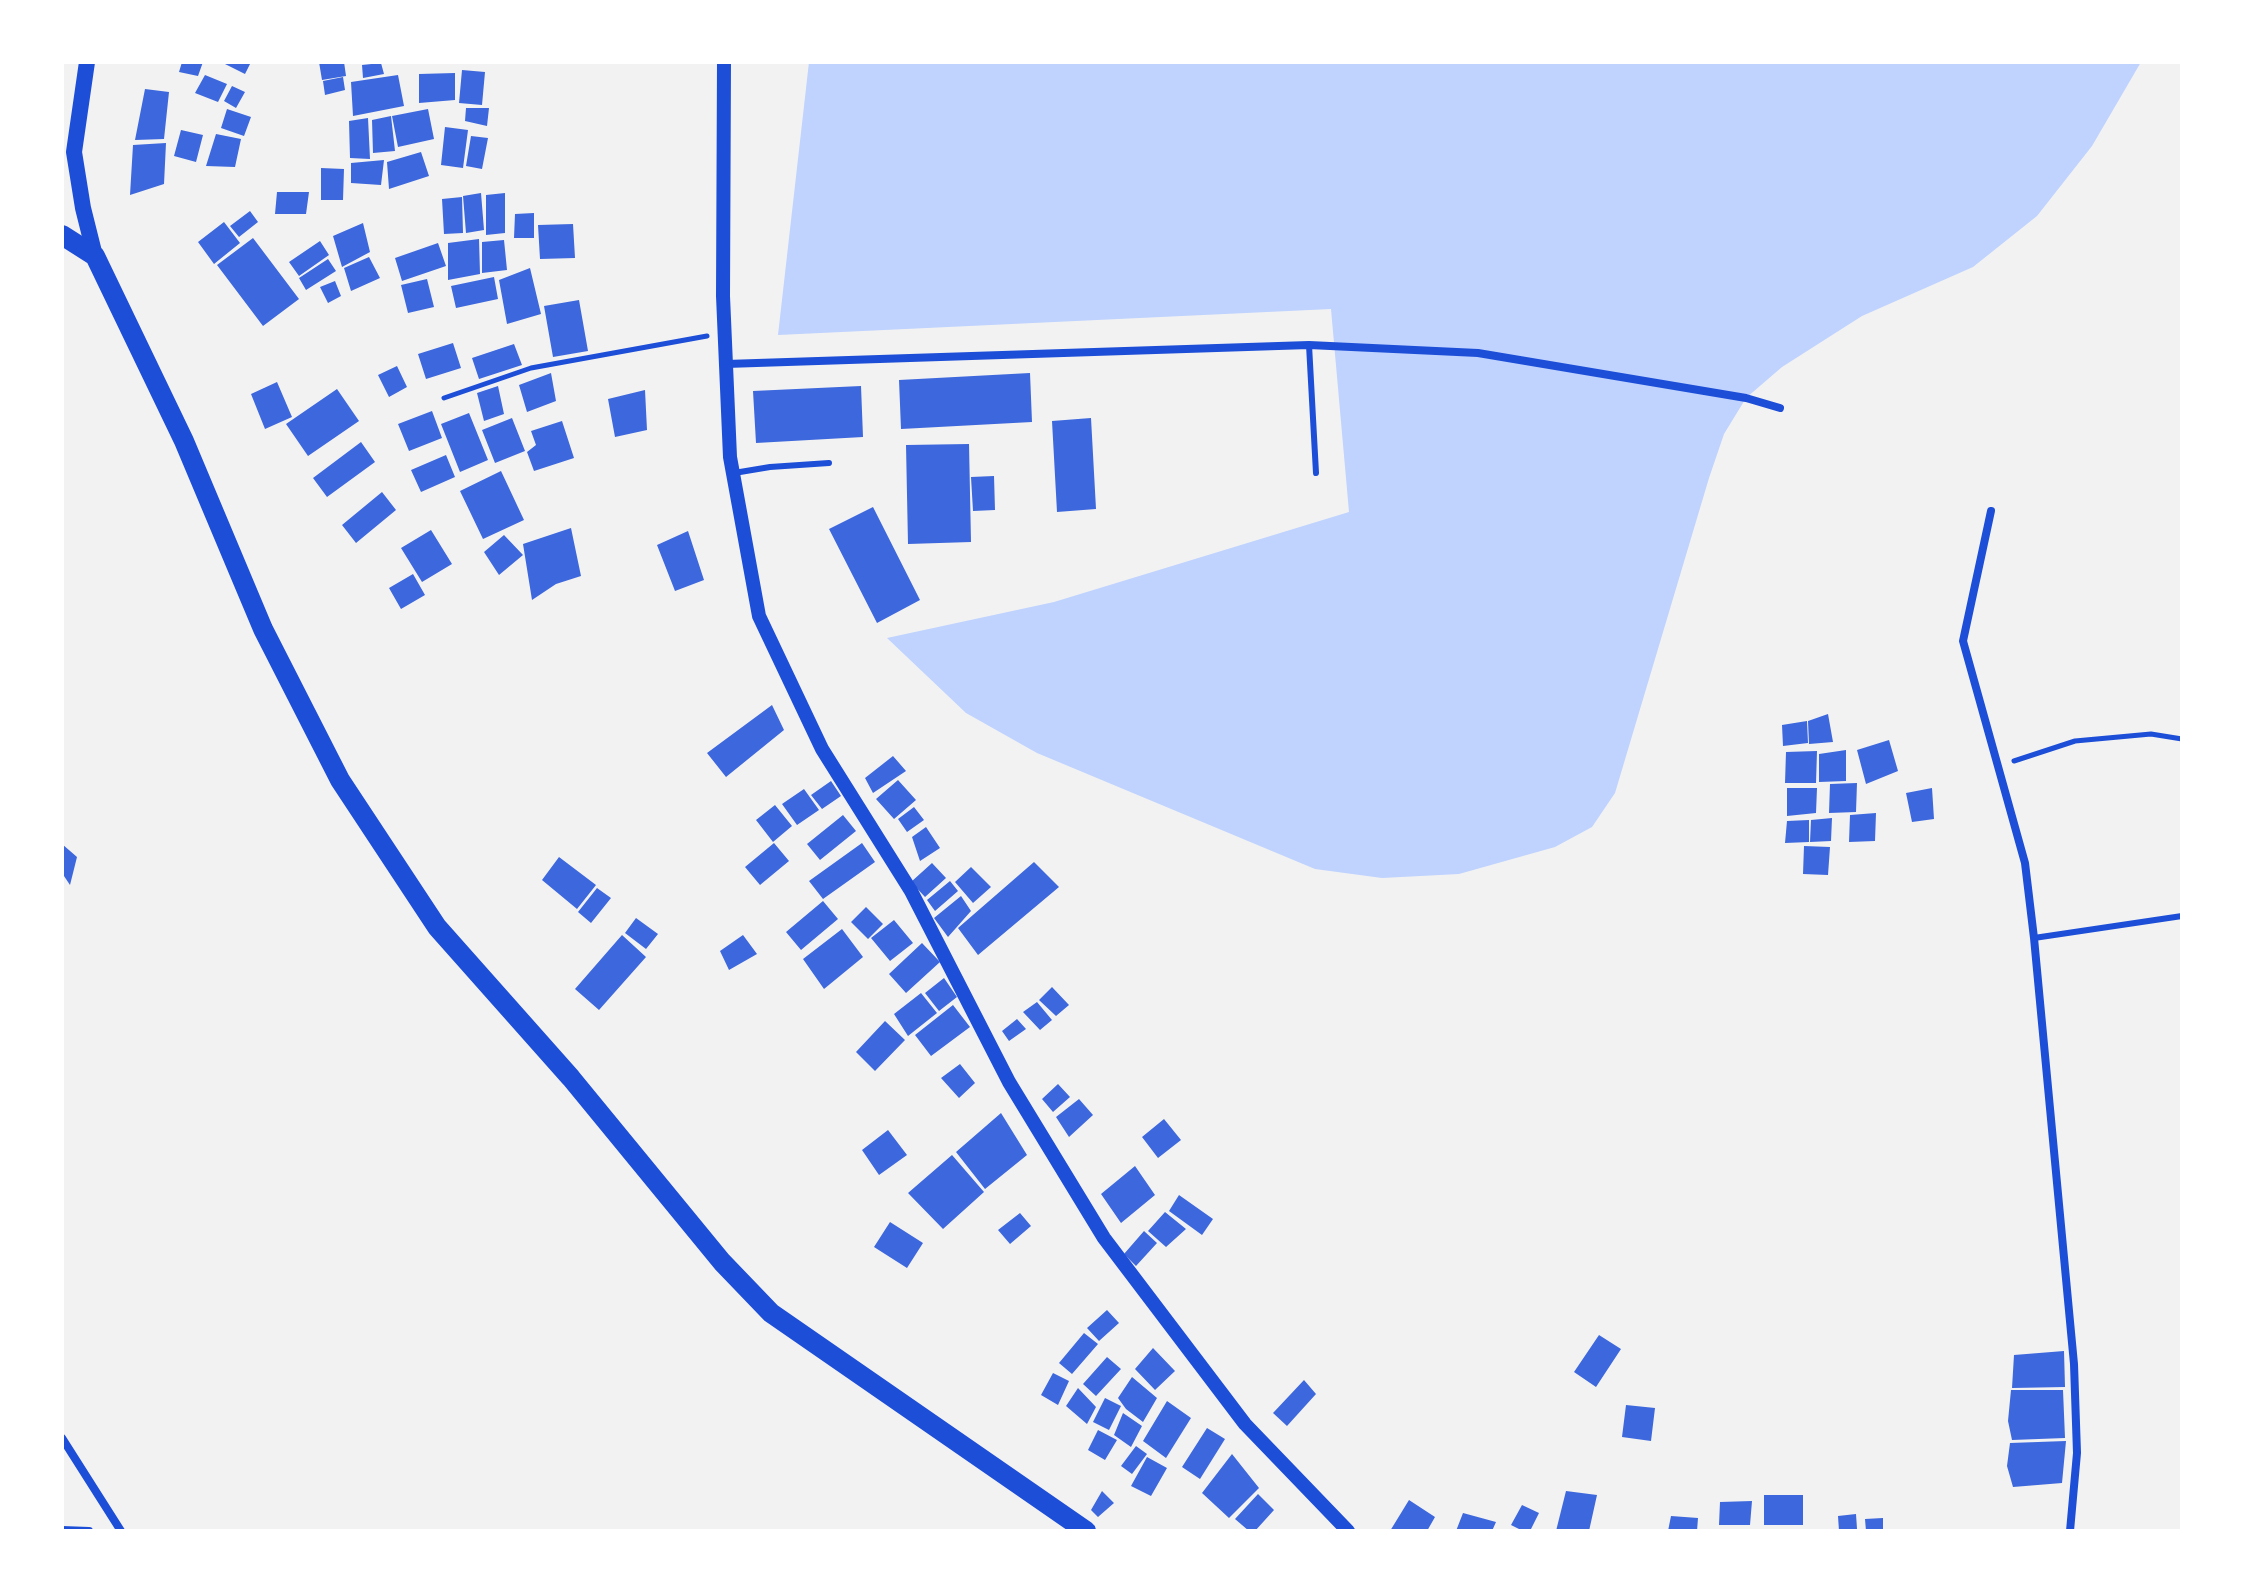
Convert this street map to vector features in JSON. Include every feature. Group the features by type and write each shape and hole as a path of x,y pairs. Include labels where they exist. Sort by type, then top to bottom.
{"main road":[{"path":"87,62 74,152 95,256 184,441 263,629 333,767 437,927 571,1078 722,1262 771,1313 1086,1531"},
{"path":"62,235 95,256"}],"street":[{"path":"724,62 725,333 730,457 759,616 822,749 911,891 1009,1082 1104,1238 1235,1412 1348,1531"},
{"path":"726,364 1309,345 1478,353 1746,398 1780,408"},
{"path":"1991,511 1963,641 2025,863 2074,1364 2077,1453 2070,1531"},
{"path":"62,1438 121,1531"},
{"path":"62,1530 89,1531"}],"lane":[{"path":"1309,345 1316,473"},
{"path":"734,473 829,463"},
{"path":"2034,938 2182,916"}],"path":[{"path":"444,398 531,368 725,333"},
{"path":"1998,766 2075,741 2151,734 2182,739"}],"water":[{"path":"809,62 2141,62 2092,146 2037,216 1973,267 1862,316 1782,367 1746,398 1724,434 1709,478 1615,793 1592,827 1555,847 1459,874 1382,878 1315,869 1037,753 966,713 887,638 1054,602 1349,512 1331,309 778,335"}],"building":[{"path":"182,62 203,62 198,76 179,72"},
{"path":"221,62 251,62 245,74"},
{"path":"319,62 344,62 346,76 322,80"},
{"path":"381,63 384,74 363,78 362,65"},
{"path":"462,70 485,72 482,105 459,103"},
{"path":"455,73 455,100 419,103 419,74"},
{"path":"205,75 227,84 218,102 195,93"},
{"path":"398,75 404,106 353,116 351,82"},
{"path":"343,77 345,90 325,95 323,81"},
{"path":"232,86 245,92 236,108 224,101"},
{"path":"145,89 169,92 164,139 135,140"},
{"path":"466,108 489,108 487,126 465,121"},
{"path":"227,109 251,117 244,136 221,128"},
{"path":"428,109 434,139 398,147 392,116"},
{"path":"391,116 395,151 373,153 372,120"},
{"path":"368,118 370,159 350,158 349,121"},
{"path":"445,127 468,130 463,168 441,165"},
{"path":"181,130 203,135 196,162 174,156"},
{"path":"216,134 241,139 235,167 206,166"},
{"path":"471,136 488,138 482,169 466,166"},
{"path":"166,143 164,184 130,195 133,145"},
{"path":"421,152 429,176 389,189 387,162"},
{"path":"384,160 381,185 351,183 351,163"},
{"path":"321,168 344,169 343,200 321,200"},
{"path":"277,192 309,192 306,214 275,214"},
{"path":"481,193 484,230 466,233 463,196"},
{"path":"505,193 505,233 486,235 486,195"},
{"path":"462,197 463,233 444,234 442,199"},
{"path":"250,211 258,222 239,237 230,226"},
{"path":"534,213 534,238 514,238 515,214"},
{"path":"224,222 240,243 214,264 198,242"},
{"path":"363,223 370,252 342,267 333,236"},
{"path":"573,224 575,258 540,259 538,225"},
{"path":"253,238 299,299 263,326 217,265"},
{"path":"479,239 480,274 448,280 448,243"},
{"path":"504,240 507,270 482,273 482,242"},
{"path":"320,241 329,255 299,276 289,262"},
{"path":"438,243 446,266 402,281 395,258"},
{"path":"369,257 380,278 351,291 344,268"},
{"path":"328,259 336,271 306,290 299,278"},
{"path":"530,268 541,314 507,324 499,280"},
{"path":"494,277 498,299 456,308 451,286"},
{"path":"427,279 434,307 408,313 401,285"},
{"path":"335,281 341,296 328,303 320,287"},
{"path":"579,300 588,351 553,357 544,306"},
{"path":"453,343 461,368 426,379 418,354"},
{"path":"514,344 522,365 479,379 472,358"},
{"path":"397,366 407,387 389,397 378,375"},
{"path":"551,373 556,401 527,412 519,385"},
{"path":"1030,373 1032,422 901,429 899,380"},
{"path":"277,382 292,417 265,429 251,394"},
{"path":"498,386 504,414 484,421 477,393"},
{"path":"861,386 863,437 756,443 753,391"},
{"path":"337,389 359,421 308,456 286,424"},
{"path":"645,390 647,430 615,437 608,399"},
{"path":"432,411 442,438 409,451 398,424"},
{"path":"469,413 488,460 460,472 441,424"},
{"path":"512,418 525,451 495,463 482,430"},
{"path":"1091,418 1096,509 1057,512 1052,421"},
{"path":"562,421 574,458 534,471 527,452 536,445 531,431"},
{"path":"361,442 375,462 327,497 313,478"},
{"path":"969,444 971,542 908,544 906,445"},
{"path":"446,455 455,477 421,492 411,470"},
{"path":"501,471 524,520 483,539 460,491"},
{"path":"994,476 995,510 973,511 971,477"},
{"path":"382,492 396,510 356,543 342,525"},
{"path":"873,507 920,600 877,623 829,529"},
{"path":"571,528 581,576 556,584 532,600 523,544"},
{"path":"431,530 452,564 422,582 401,548"},
{"path":"688,531 704,580 675,591 657,545"},
{"path":"504,535 523,555 499,575 484,552"},
{"path":"413,574 425,595 401,609 389,588"},
{"path":"772,705 784,730 726,777 707,753"},
{"path":"1828,714 1833,742 1809,744 1808,721"},
{"path":"1807,721 1808,743 1783,746 1782,725"},
{"path":"1889,740 1898,771 1866,784 1857,750"},
{"path":"1846,750 1846,781 1819,782 1819,754"},
{"path":"1817,751 1816,783 1785,783 1786,752"},
{"path":"893,756 906,771 873,793 865,778"},
{"path":"898,780 916,800 894,819 876,799"},
{"path":"831,781 841,796 822,809 811,795"},
{"path":"1857,783 1856,812 1829,813 1830,784"},
{"path":"1787,788 1817,788 1816,813 1787,816"},
{"path":"1932,788 1934,819 1912,822 1906,793"},
{"path":"804,789 819,810 797,825 782,804"},
{"path":"775,805 792,826 773,842 756,820"},
{"path":"914,807 924,820 907,832 898,819"},
{"path":"1876,813 1875,841 1849,842 1850,815"},
{"path":"843,815 856,831 820,860 807,844"},
{"path":"1832,818 1831,841 1810,842 1811,820"},
{"path":"1809,820 1809,842 1785,843 1787,821"},
{"path":"926,827 940,848 920,861 912,837"},
{"path":"774,843 789,861 760,885 745,867"},
{"path":"862,843 875,862 823,899 809,881"},
{"path":"62,844 77,857 70,885 62,873"},
{"path":"1804,846 1830,847 1828,875 1803,874"},
{"path":"559,857 596,885 577,909 542,880"},
{"path":"1034,862 1059,887 978,955 958,928"},
{"path":"932,863 946,878 925,897 911,882"},
{"path":"971,867 991,887 973,903 955,882"},
{"path":"950,881 958,891 935,911 927,900"},
{"path":"597,888 611,898 591,923 578,912"},
{"path":"961,896 971,911 948,937 934,918"},
{"path":"823,901 838,919 801,950 786,932"},
{"path":"866,907 883,924 868,939 851,922"},
{"path":"636,918 658,934 646,949 625,933"},
{"path":"894,920 913,943 890,961 871,938"},
{"path":"842,929 863,957 824,989 803,959"},
{"path":"622,935 646,957 599,1010 575,989"},
{"path":"743,935 757,954 729,970 720,951"},
{"path":"922,943 940,962 906,993 889,974"},
{"path":"944,978 957,997 939,1011 925,993"},
{"path":"1052,987 1069,1005 1056,1016 1039,1000"},
{"path":"921,993 937,1013 908,1036 894,1014"},
{"path":"1037,1002 1052,1020 1040,1030 1023,1012"},
{"path":"953,1005 970,1027 931,1056 915,1035"},
{"path":"1017,1019 1026,1029 1009,1041 1002,1031"},
{"path":"885,1021 905,1040 875,1071 856,1052"},
{"path":"960,1064 975,1083 959,1098 941,1078"},
{"path":"1058,1084 1070,1097 1053,1112 1042,1099"},
{"path":"1079,1099 1093,1115 1069,1137 1056,1117"},
{"path":"1001,1113 1027,1155 985,1189 956,1152"},
{"path":"1164,1119 1181,1140 1158,1158 1142,1137"},
{"path":"888,1130 907,1155 879,1175 862,1150"},
{"path":"952,1155 984,1192 943,1229 908,1193"},
{"path":"1135,1166 1155,1195 1121,1223 1101,1194"},
{"path":"1179,1195 1213,1219 1202,1235 1169,1211"},
{"path":"1165,1212 1186,1229 1166,1247 1148,1231"},
{"path":"1020,1213 1031,1226 1010,1244 998,1230"},
{"path":"890,1222 923,1243 907,1268 874,1247"},
{"path":"1144,1231 1157,1243 1136,1266 1124,1254"},
{"path":"1107,1310 1119,1323 1099,1341 1087,1328"},
{"path":"1084,1333 1098,1344 1072,1374 1059,1363"},
{"path":"1599,1335 1621,1349 1596,1387 1574,1372"},
{"path":"1153,1348 1175,1371 1155,1390 1135,1369"},
{"path":"2064,1351 2065,1387 2012,1388 2014,1355"},
{"path":"1107,1357 1121,1369 1096,1396 1083,1384"},
{"path":"1053,1373 1069,1381 1058,1405 1041,1395"},
{"path":"1132,1377 1157,1398 1143,1422 1118,1398"},
{"path":"1304,1380 1316,1394 1287,1426 1273,1413"},
{"path":"1078,1388 1096,1407 1087,1424 1066,1406"},
{"path":"2011,1390 2063,1390 2065,1438 2012,1440 2008,1421"},
{"path":"1105,1398 1121,1406 1109,1430 1093,1422"},
{"path":"1167,1401 1191,1418 1166,1458 1143,1441"},
{"path":"1626,1405 1655,1408 1651,1441 1622,1437"},
{"path":"1123,1413 1142,1426 1131,1447 1114,1435"},
{"path":"1207,1428 1225,1439 1200,1479 1182,1467"},
{"path":"1098,1430 1117,1440 1105,1460 1088,1450"},
{"path":"2066,1441 2062,1483 2013,1487 2007,1466 2010,1443"},
{"path":"1136,1446 1147,1454 1132,1474 1121,1466"},
{"path":"1232,1454 1259,1488 1229,1518 1202,1493"},
{"path":"1147,1457 1167,1468 1151,1496 1131,1486"},
{"path":"1102,1491 1114,1503 1098,1517 1091,1510"},
{"path":"1566,1491 1597,1495 1589,1531 1556,1531"},
{"path":"1258,1494 1274,1510 1255,1531 1249,1531 1235,1519"},
{"path":"1764,1495 1803,1495 1803,1525 1764,1525"},
{"path":"1409,1500 1435,1517 1427,1531 1390,1531"},
{"path":"1752,1501 1750,1525 1719,1525 1720,1502"},
{"path":"1522,1505 1539,1513 1530,1531 1511,1525"},
{"path":"1463,1513 1496,1522 1492,1531 1456,1531"},
{"path":"1856,1514 1857,1529 1839,1531 1838,1516"},
{"path":"1671,1516 1698,1518 1697,1531 1668,1531"},
{"path":"1883,1518 1883,1531 1866,1531 1865,1519"}]}
